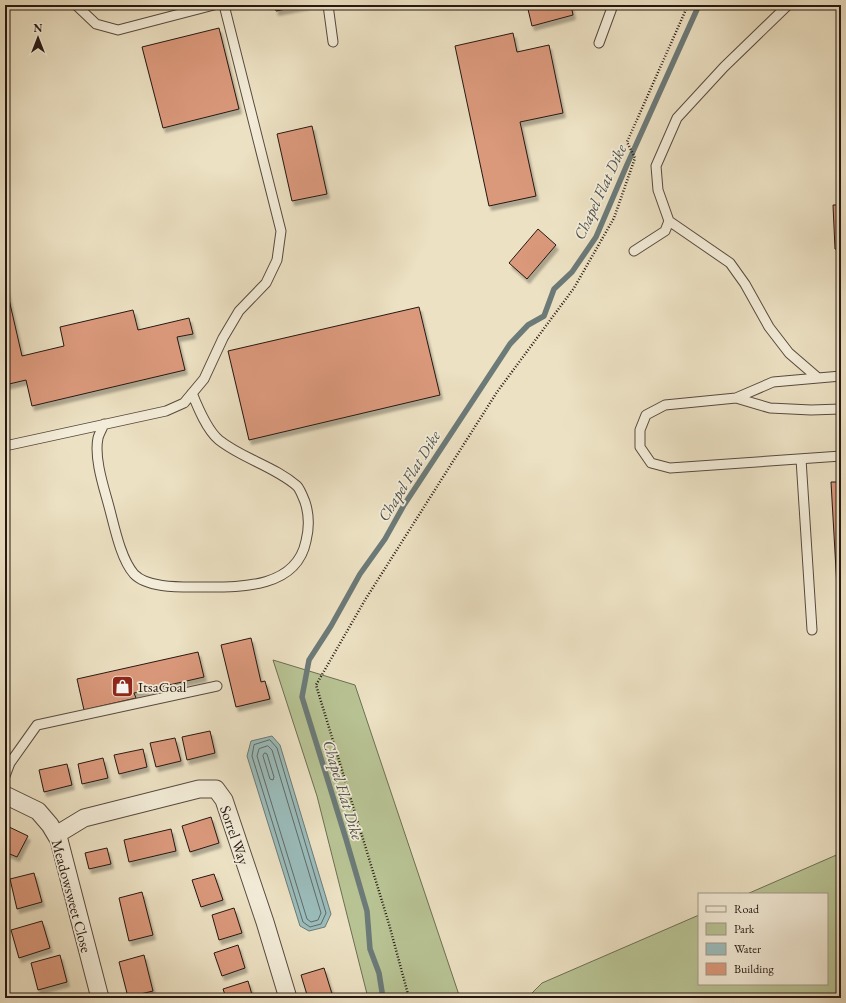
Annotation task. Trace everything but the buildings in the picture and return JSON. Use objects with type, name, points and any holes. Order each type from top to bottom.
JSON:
[{"type":"street","name":"Sorrel Way","points":[[56,835],[84,818],[199,789],[216,789],[224,800],[288,998]]},
{"type":"street","name":"Meadowsweet Close","points":[[5,796],[38,811],[50,825],[59,840],[100,998]]},
{"type":"lane","points":[[76,5],[96,24],[118,30],[214,5]]},
{"type":"lane","points":[[5,446],[166,411],[184,403],[204,379],[222,338],[239,311],[266,283],[277,260],[281,231],[224,5]]},
{"type":"lane","points":[[328,5],[333,42]]},
{"type":"lane","points":[[599,43],[613,5]]},
{"type":"lane","points":[[634,251],[665,231],[668,220],[658,190],[656,166],[677,118],[724,67],[788,5]]},
{"type":"lane","points":[[668,220],[730,263],[745,284],[769,327],[777,338],[789,353],[818,378]]},
{"type":"lane","points":[[841,376],[772,382],[736,398],[691,401],[665,405],[646,415],[640,430],[640,447],[651,463],[670,468],[841,456]]},
{"type":"lane","points":[[104,424],[98,438],[97,455],[123,554],[135,574],[150,584],[188,587],[236,587],[266,582],[292,569],[304,550],[308,529],[305,503],[298,487],[266,466],[252,460],[218,439],[203,418],[192,393]]},
{"type":"lane","points":[[736,398],[770,408],[811,410],[841,409]]},
{"type":"lane","points":[[801,459],[812,630]]},
{"type":"lane","points":[[5,776],[10,763],[37,725],[217,686]]},
{"type":"path","points":[[409,998],[386,916],[316,685],[365,600],[497,392],[574,288],[614,218],[635,158],[627,142],[688,5]]},
{"type":"green space","points":[[273,660],[355,685],[460,998],[368,998],[317,796]]},
{"type":"green space","points":[[841,853],[841,998],[527,998],[542,983],[698,915],[698,985],[828,985],[828,893],[749,893]]},
{"type":"water","points":[[272,736],[280,745],[331,914],[325,927],[309,931],[300,926],[247,756],[251,741]]},
{"type":"waterway","name":"Chapel Flat Dike","points":[[383,998],[379,973],[370,949],[367,911],[302,697],[309,660],[331,626],[360,574],[385,539],[404,505],[510,344],[528,325],[544,316],[554,289],[572,272],[596,237],[699,5]]},
{"type":"place","name":"ItsaGoal","points":[[122,686]]}]
